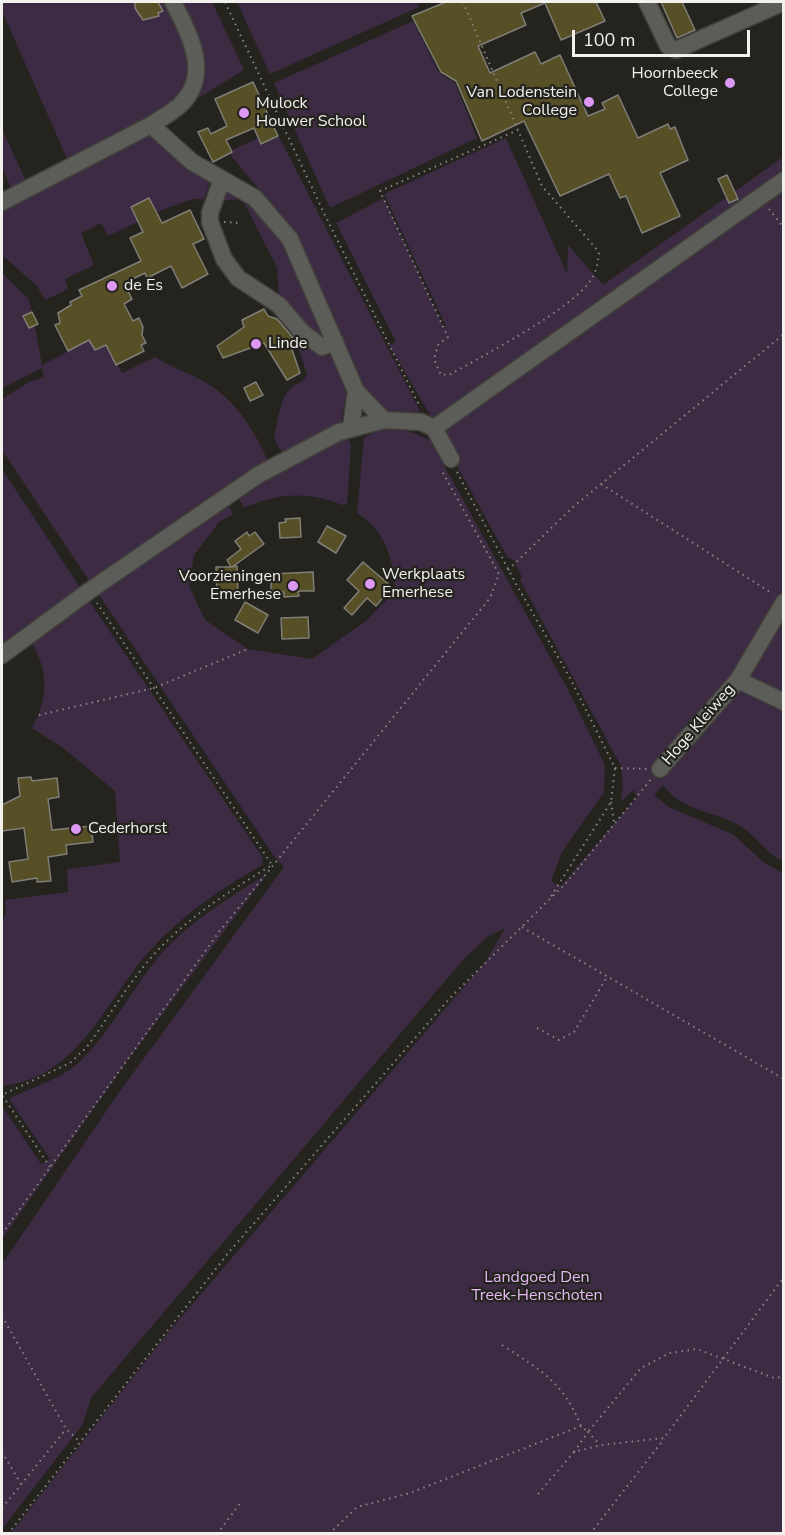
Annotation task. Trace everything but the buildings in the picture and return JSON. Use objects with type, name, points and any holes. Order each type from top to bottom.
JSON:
[{"type":"street","points":[[2,202],[152,125],[180,105],[196,77],[192,41],[173,2]]},
{"type":"street","points":[[647,2],[668,46],[676,50],[783,2]]},
{"type":"street","points":[[152,125],[192,162],[255,198],[290,239],[356,391],[384,420]]},
{"type":"street","points":[[222,179],[210,213],[210,222],[224,259],[238,278],[279,305],[310,339],[322,346],[335,341]]},
{"type":"street","points":[[2,655],[89,591],[258,475],[351,427],[384,420],[431,426],[783,180]]},
{"type":"street","points":[[351,427],[356,391]]},
{"type":"street","points":[[431,426],[444,461]]},
{"type":"street","name":"Hoge Kleiweg","points":[[660,769],[738,680],[779,598]]},
{"type":"street","name":"Hoge Kleiweg","points":[[738,680],[783,702]]},
{"type":"path","points":[[225,2],[322,209],[431,426]]},
{"type":"path","points":[[463,2],[518,130],[542,186],[599,252],[598,265],[591,280],[564,307],[451,374],[441,375],[434,359],[438,345],[448,337],[380,191],[518,130]]},
{"type":"path","points":[[760,196],[783,228]]},
{"type":"path","points":[[226,223],[242,223]]},
{"type":"path","points":[[508,570],[601,484],[783,333]]},
{"type":"path","points":[[444,461],[571,680],[615,768],[611,802],[614,823]]},
{"type":"path","points":[[2,1234],[213,942],[272,865],[490,598],[499,574],[444,461]]},
{"type":"path","points":[[601,484],[779,598]]},
{"type":"path","points":[[89,591],[272,865]]},
{"type":"path","points":[[39,715],[154,688],[248,649]]},
{"type":"path","points":[[615,768],[660,769]]},
{"type":"path","points":[[8,1533],[244,1234],[450,998],[567,882],[660,769]]},
{"type":"path","points":[[547,902],[611,802]]},
{"type":"path","points":[[50,1167],[2,1095],[70,1063],[86,1048],[165,942],[195,915],[226,892],[272,865]]},
{"type":"path","points":[[522,927],[783,1079]]},
{"type":"path","points":[[537,1028],[560,1040],[574,1032],[607,977]]},
{"type":"path","points":[[590,1533],[723,1360],[783,1277]]},
{"type":"path","points":[[2,1316],[66,1429],[79,1441]]},
{"type":"path","points":[[502,1345],[537,1367],[559,1386],[571,1401],[581,1426],[601,1445]]},
{"type":"path","points":[[538,1494],[641,1368],[670,1353],[697,1349],[774,1378],[783,1377]]},
{"type":"path","points":[[329,1533],[357,1507],[410,1492],[581,1426]]},
{"type":"path","points":[[2,1508],[66,1429]]},
{"type":"path","points":[[574,1452],[601,1445],[664,1438]]},
{"type":"path","points":[[2,1452],[21,1484]]},
{"type":"path","points":[[217,1533],[241,1502]]},
{"type":"green space","points":[[2,2],[212,2],[244,70],[190,103],[201,70],[171,15],[189,59],[190,71],[180,97],[111,141],[68,161],[2,11]]},
{"type":"green space","points":[[237,2],[416,2],[419,7],[270,74]]},
{"type":"green space","points":[[413,21],[439,73],[455,83],[477,138],[330,208],[274,83]]},
{"type":"green space","points":[[2,129],[26,181],[11,188],[2,167]]},
{"type":"green space","points":[[149,130],[212,183],[204,199],[192,199],[157,212],[149,198],[131,207],[138,222],[108,236],[101,223],[81,233],[94,265],[65,279],[68,289],[45,300],[37,286],[2,255],[2,205]]},
{"type":"green space","points":[[279,137],[420,411],[391,419],[363,387],[282,217],[228,152],[258,138],[262,145]]},
{"type":"green space","points":[[506,138],[567,274],[568,245],[603,285],[783,157],[783,170],[438,417],[432,418],[389,345],[396,342],[336,223],[384,198],[443,326],[446,326],[384,194]]},
{"type":"green space","points":[[232,178],[278,235],[292,258],[329,341],[312,333],[279,296],[277,267],[242,199],[219,201]]},
{"type":"green space","name":"Landgoed Den Treek-Henschoten","points":[[783,184],[783,861],[740,826],[679,800],[663,785],[654,795],[669,807],[734,835],[763,862],[783,873],[783,1533],[11,1533],[166,1335],[486,961],[505,928],[487,937],[462,961],[91,1398],[83,1424],[2,1529],[2,1264],[120,1091],[284,867],[274,856],[97,592],[227,503],[233,514],[219,522],[194,555],[189,586],[205,620],[248,649],[312,659],[367,620],[395,591],[393,568],[386,547],[375,528],[357,513],[364,438],[380,430],[396,429],[430,440],[566,686],[605,765],[604,792],[562,852],[551,881],[560,887],[637,797],[633,790],[621,802],[623,785],[621,766],[520,580],[522,577],[513,559],[508,558],[441,437],[442,430],[503,387],[505,389],[513,383],[511,381]]},
{"type":"green space","points":[[2,273],[28,298],[32,312],[24,316],[29,328],[35,326],[42,365],[86,342],[86,333],[95,350],[112,342],[108,348],[122,373],[155,357],[213,387],[233,404],[249,425],[268,461],[90,582],[2,450],[2,399],[29,382],[44,377],[42,368],[2,388]]},
{"type":"green space","points":[[297,344],[322,351],[336,361],[345,376],[346,395],[341,424],[282,453],[274,438],[281,404],[289,390],[303,381],[307,374]]},
{"type":"green space","points":[[346,435],[351,445],[347,504],[342,505],[317,497],[293,496],[268,499],[244,508],[238,497],[300,458]]},
{"type":"green space","points":[[2,469],[81,589],[2,645]]},
{"type":"green space","points":[[88,599],[263,858],[262,865],[200,905],[172,928],[146,955],[86,1037],[69,1054],[50,1069],[28,1080],[2,1086],[2,923],[6,913],[5,900],[68,892],[67,869],[120,862],[115,791],[63,748],[32,728],[42,705],[44,683],[40,661],[29,639]]},
{"type":"green space","points":[[267,874],[131,1056],[2,1239],[2,1106],[41,1164],[50,1159],[9,1099],[54,1079],[78,1063],[99,1041],[153,964],[178,937],[206,914]]},
{"type":"place","name":"Hoornbeeck College","points":[[730,83]]},
{"type":"place","name":"Van Lodenstein College","points":[[589,102]]},
{"type":"place","name":"Mulock Houwer School","points":[[244,113]]},
{"type":"place","name":"de Es","points":[[112,286]]},
{"type":"place","name":"Linde","points":[[256,344]]},
{"type":"place","name":"Werkplaats Emerhese","points":[[370,584]]},
{"type":"place","name":"Voorzieningen Emerhese","points":[[293,586]]},
{"type":"place","name":"Cederhorst","points":[[76,829]]}]
